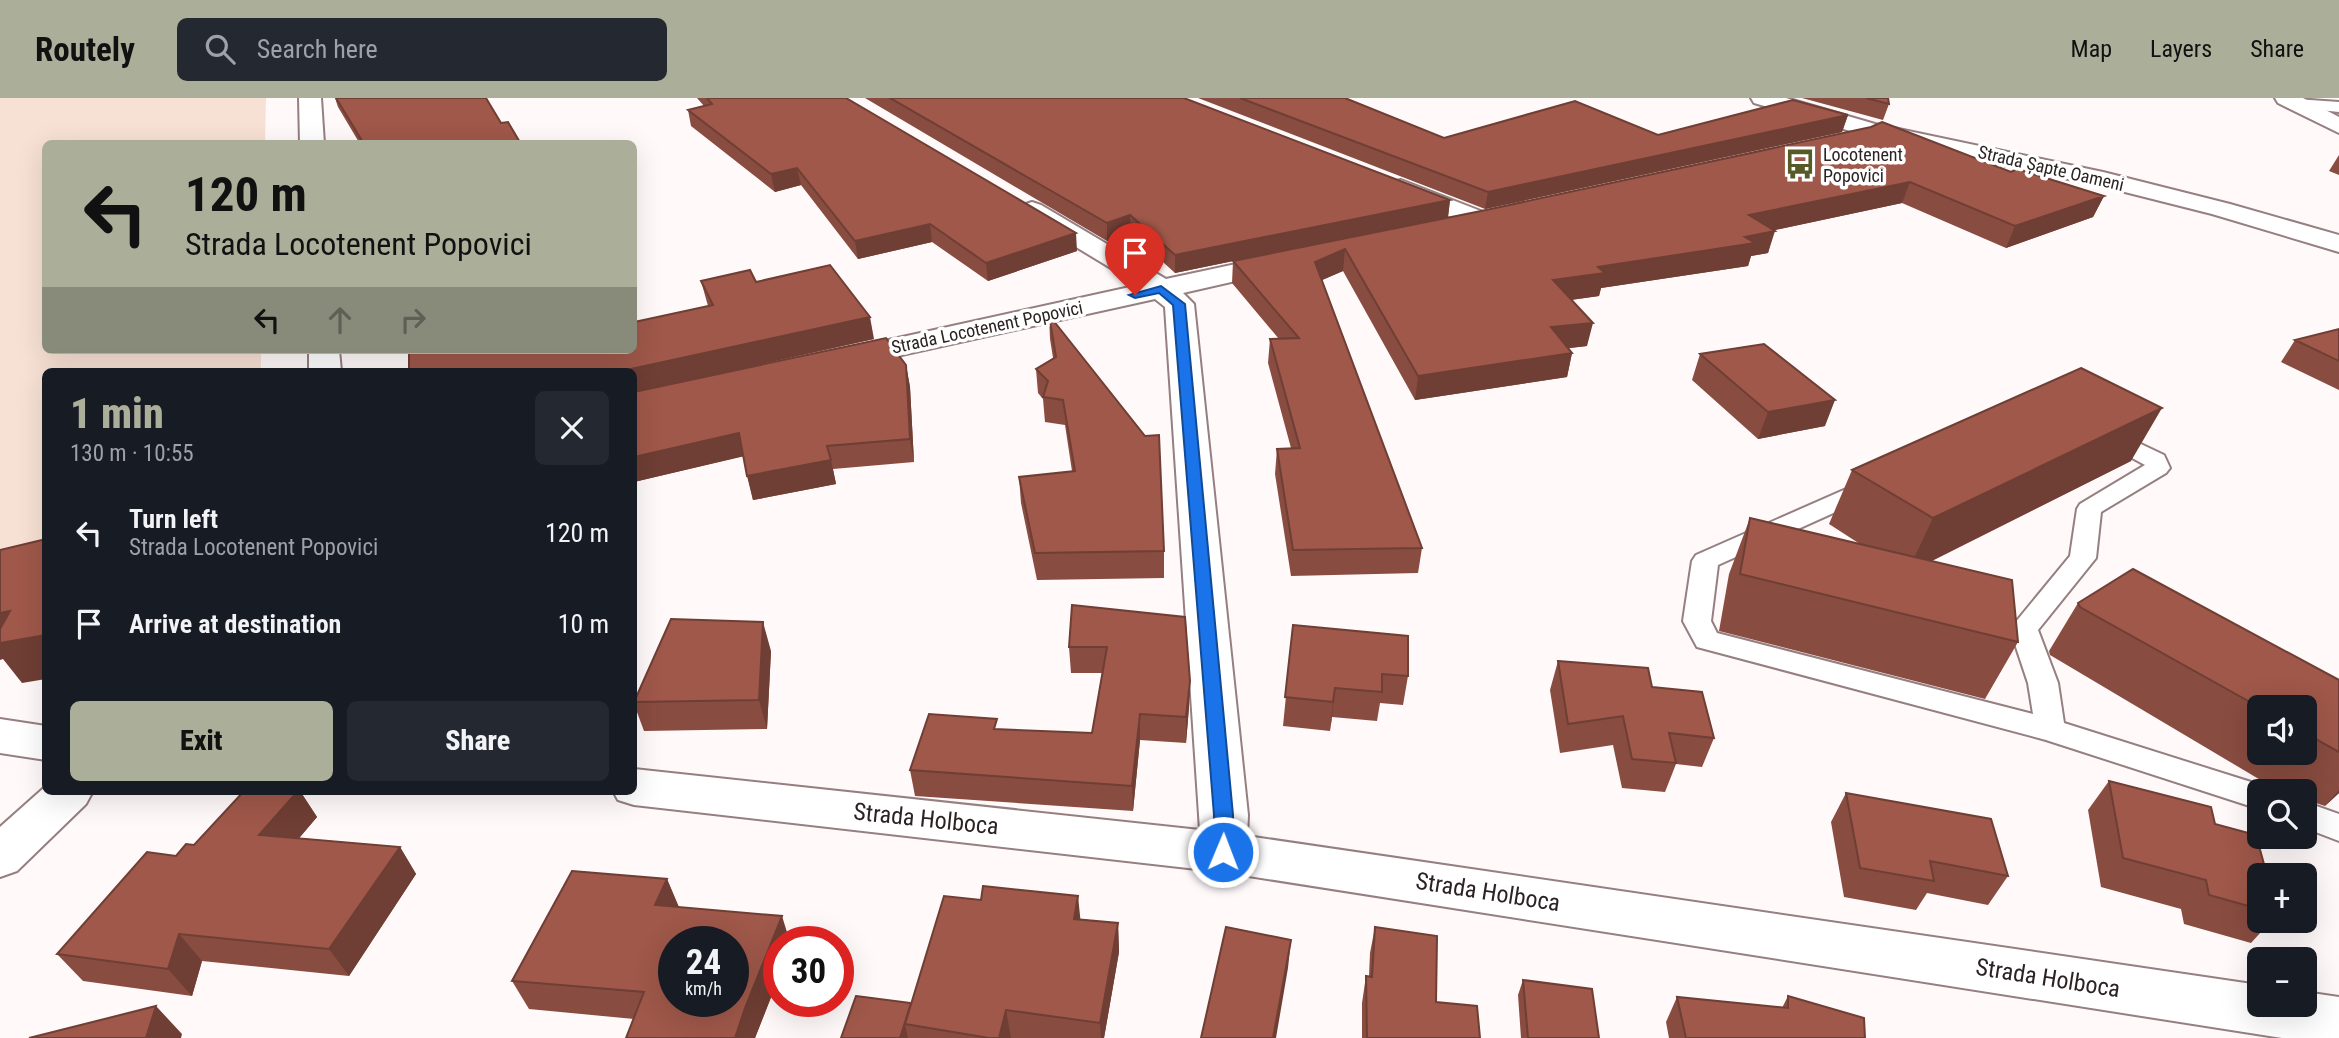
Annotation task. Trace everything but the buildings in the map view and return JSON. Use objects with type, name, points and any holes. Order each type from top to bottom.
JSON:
[{"type":"street","points":[[310,98],[312,140]]},
{"type":"street","name":"Strada Șapte Oameni","points":[[1762,98],[1871,130],[2103,179],[2221,209],[2339,244]]},
{"type":"street","points":[[2291,101],[2339,126]]},
{"type":"street","points":[[1830,144],[1863,137],[1871,130]]},
{"type":"street","points":[[1376,177],[1491,219],[1442,229]]},
{"type":"street","points":[[1007,195],[1147,278],[1179,304],[1224,815],[1223,852]]},
{"type":"street","name":"Strada Locotenent Popovici","points":[[823,363],[1309,256]]},
{"type":"street","points":[[0,736],[42,742]]},
{"type":"street","name":"Strada Holboca","points":[[637,787],[1223,852],[2339,1022]]},
{"type":"street","points":[[0,857],[66,795]]},
{"type":"lane","points":[[2291,101],[2339,107]]},
{"type":"lane","points":[[2050,730],[2042,684],[2024,629],[2083,558],[2089,509],[2158,468],[2156,460],[2086,425]]},
{"type":"lane","points":[[1890,479],[1705,561],[1697,621],[1707,640],[2050,730],[2247,793]]},
{"type":"lane","points":[[2317,820],[2339,828]]},
{"type":"shaded area","points":[[0,98],[266,98],[265,140],[42,140],[42,354],[261,354],[261,368],[42,368],[42,571],[0,581]]},
{"type":"place","name":"Locotenent Popovici","points":[[1800,164]]},
{"type":"route","points":[[1135,295],[1161,289],[1179,304],[1224,815],[1223,852]]}]
